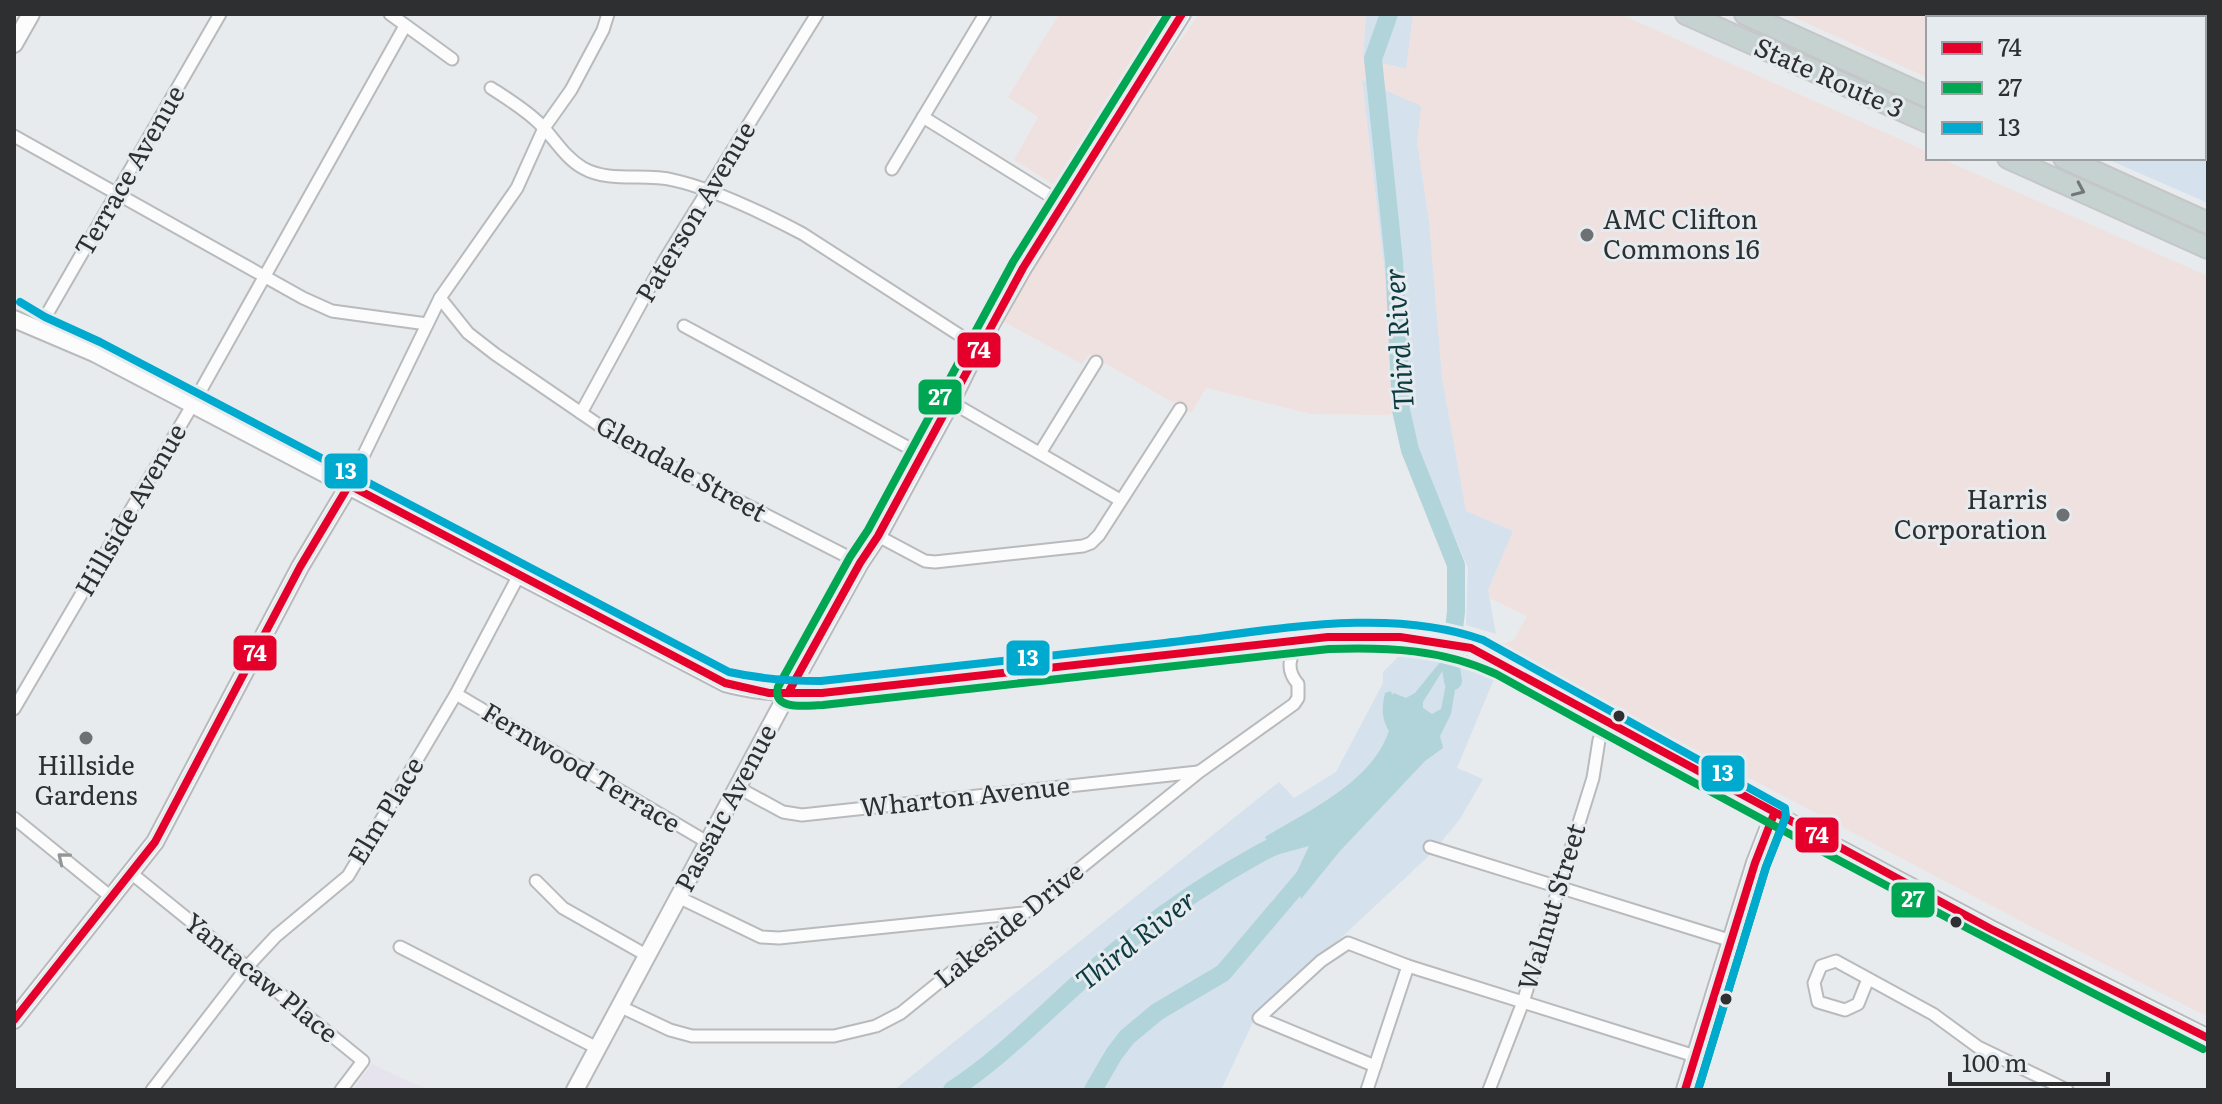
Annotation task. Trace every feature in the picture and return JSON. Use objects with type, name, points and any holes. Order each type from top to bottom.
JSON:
[{"type":"highway","points":[[1679,14],[1741,38]]},
{"type":"highway","name":"State Route 3","points":[[1686,14],[1926,121]]},
{"type":"highway","name":"State Route 3","points":[[1745,14],[1926,96]]},
{"type":"highway","points":[[2012,160],[2208,248]]},
{"type":"highway","points":[[2068,160],[2208,223]]},
{"type":"main road","points":[[14,44],[31,14]]},
{"type":"main road","name":"Passaic Avenue","points":[[575,1090],[788,693],[951,402],[978,347],[1182,14]]},
{"type":"main road","points":[[14,312],[39,328]]},
{"type":"main road","points":[[14,319],[94,353],[725,683],[769,693],[822,693],[1328,637],[1357,635],[1454,644],[1501,663],[1774,814],[1991,929],[2208,1038]]},
{"type":"main road","points":[[14,1020],[155,842],[300,567],[349,485]]},
{"type":"main road","points":[[1685,1090],[1755,863],[1774,814]]},
{"type":"street","name":"Terrace Avenue","points":[[39,328],[220,14]]},
{"type":"street","points":[[390,14],[452,59]]},
{"type":"street","points":[[349,485],[440,298],[517,188],[544,128],[571,90],[603,30],[608,14]]},
{"type":"street","name":"Paterson Avenue","points":[[581,413],[664,261],[817,14]]},
{"type":"street","points":[[892,169],[985,14]]},
{"type":"street","name":"Hillside Avenue","points":[[14,709],[193,404],[405,26]]},
{"type":"street","points":[[491,88],[544,128],[584,169],[617,176],[653,176],[706,191],[776,219],[978,347]]},
{"type":"street","points":[[923,117],[1063,204]]},
{"type":"street","points":[[14,136],[332,311],[427,324]]},
{"type":"street","name":"Glendale Street","points":[[440,298],[468,333],[625,443],[860,563]]},
{"type":"street","points":[[684,326],[922,455]]},
{"type":"street","points":[[1040,453],[1096,362]]},
{"type":"street","points":[[951,402],[1120,500]]},
{"type":"street","points":[[878,536],[925,561],[935,562],[1091,543],[1180,409]]},
{"type":"street","name":"Elm Place","points":[[152,1090],[247,967],[276,936],[348,876],[456,694],[519,575]]},
{"type":"street","name":"Lakeside Drive","points":[[619,1006],[670,1030],[692,1036],[834,1036],[876,1026],[901,1013],[1199,772],[1294,704],[1298,698],[1298,684],[1292,677],[1289,664],[1299,640]]},
{"type":"street","name":"Fernwood Terrace","points":[[456,694],[707,842]]},
{"type":"street","name":"Walnut Street","points":[[1489,1090],[1523,1002],[1593,778],[1597,745],[1607,722]]},
{"type":"street","name":"Wharton Avenue","points":[[737,787],[783,812],[802,815],[1199,772]]},
{"type":"street","points":[[14,818],[111,897]]},
{"type":"street","points":[[1430,847],[1732,941]]},
{"type":"street","name":"Yantacaw Place","points":[[131,873],[363,1061],[341,1090]]},
{"type":"street","points":[[536,881],[563,908],[646,955]]},
{"type":"street","points":[[678,897],[761,937],[779,938],[1024,913]]},
{"type":"street","points":[[1375,1066],[1259,1018],[1321,961],[1348,943],[1408,966],[1695,1056]]},
{"type":"street","points":[[400,947],[597,1048]]},
{"type":"street","points":[[1868,979],[1858,1004],[1845,1010],[1818,1002],[1814,983],[1821,966],[1836,961],[1933,1014],[1978,1047],[2067,1090]]},
{"type":"street","points":[[1367,1090],[1408,966]]},
{"type":"shaded area","points":[[1059,14],[1160,14],[1056,186],[1014,160],[1038,117],[1008,97]]},
{"type":"shaded area","points":[[1199,14],[1366,14],[1363,58],[1405,69],[1413,14],[1620,14],[1926,151],[1926,160],[1945,160],[2208,276],[2208,1017],[1498,646],[1514,640],[1527,616],[1489,598],[1488,590],[1513,531],[1466,511],[1442,378],[1429,221],[1417,142],[1362,81],[1401,410],[1387,415],[1311,414],[1206,388],[1191,413],[1089,354],[1082,364],[1004,322],[1029,276],[1145,90]]},
{"type":"shaded area","points":[[1366,14],[1413,14],[1406,69],[1363,58]]},
{"type":"shaded area","points":[[1787,14],[2172,16],[1926,16],[1926,77]]},
{"type":"shaded area","points":[[2167,14],[2208,14],[2208,203],[2109,160],[2206,160],[2206,16]]},
{"type":"shaded area","points":[[1362,80],[1421,106],[1417,142],[1429,221],[1442,378],[1466,511],[1513,531],[1488,590],[1496,634],[1466,625],[1468,568],[1401,410]]},
{"type":"shaded area","points":[[1407,638],[1445,642],[1444,653],[1458,656],[1462,645],[1501,662],[1457,768],[1483,779],[1460,819],[1433,852],[1255,1018],[1221,1090],[894,1090],[1279,782],[1294,798],[1336,772],[1383,683],[1383,672],[1396,659]]},
{"type":"shaded area","points":[[372,1064],[410,1082],[431,1090],[353,1090]]},
{"type":"water","points":[[1445,656],[1456,658],[1458,672],[1451,714],[1440,736],[1443,748],[1425,761],[1340,851],[1301,899],[1295,876],[1309,846],[1276,855],[1265,837],[1337,793],[1368,766],[1389,731],[1383,712],[1385,693],[1391,691],[1392,695],[1406,698],[1415,693]],"holes":[[[1443,670],[1448,674],[1441,709],[1432,714],[1423,708],[1423,702]]]},
{"type":"waterway","name":"Third River","points":[[1389,14],[1373,59],[1394,261],[1401,410],[1410,450],[1456,565],[1456,612],[1450,662],[1453,681]]},
{"type":"waterway","name":"Third River","points":[[952,1090],[993,1060],[1087,975],[1148,926],[1221,876],[1292,839]]},
{"type":"waterway","name":"Third River","points":[[1093,1090],[1127,1037],[1157,1012],[1223,973],[1312,868]]},
{"type":"transit line","name":"27","points":[[1168,14],[1013,262],[868,530],[778,687],[780,700],[801,706],[823,705],[1329,649],[1393,649],[1455,659],[1496,674],[1847,865],[2203,1049]]},
{"type":"transit line","name":"74","points":[[788,693],[878,536],[1023,268],[1182,14]]},
{"type":"transit line","name":"13","points":[[20,302],[729,672],[775,679],[821,681],[1325,624],[1406,624],[1483,640],[1785,808],[1786,817],[1766,867],[1698,1090]]},
{"type":"transit line","name":"74","points":[[14,1020],[155,842],[300,567],[349,485],[725,683],[769,693],[822,693],[1328,637],[1400,637],[1471,648],[1991,929],[2208,1038]]},
{"type":"transit line","name":"74","points":[[1685,1090],[1755,863],[1774,814]]},
{"type":"transit line","name":"27","points":[[1698,1090],[1766,867],[1785,818]]},
{"type":"place","name":"AMC Clifton Commons 16","points":[[1587,235]]},
{"type":"place","name":"Harris Corporation","points":[[2063,515]]},
{"type":"place","name":"Hillside Gardens","points":[[86,738]]}]
